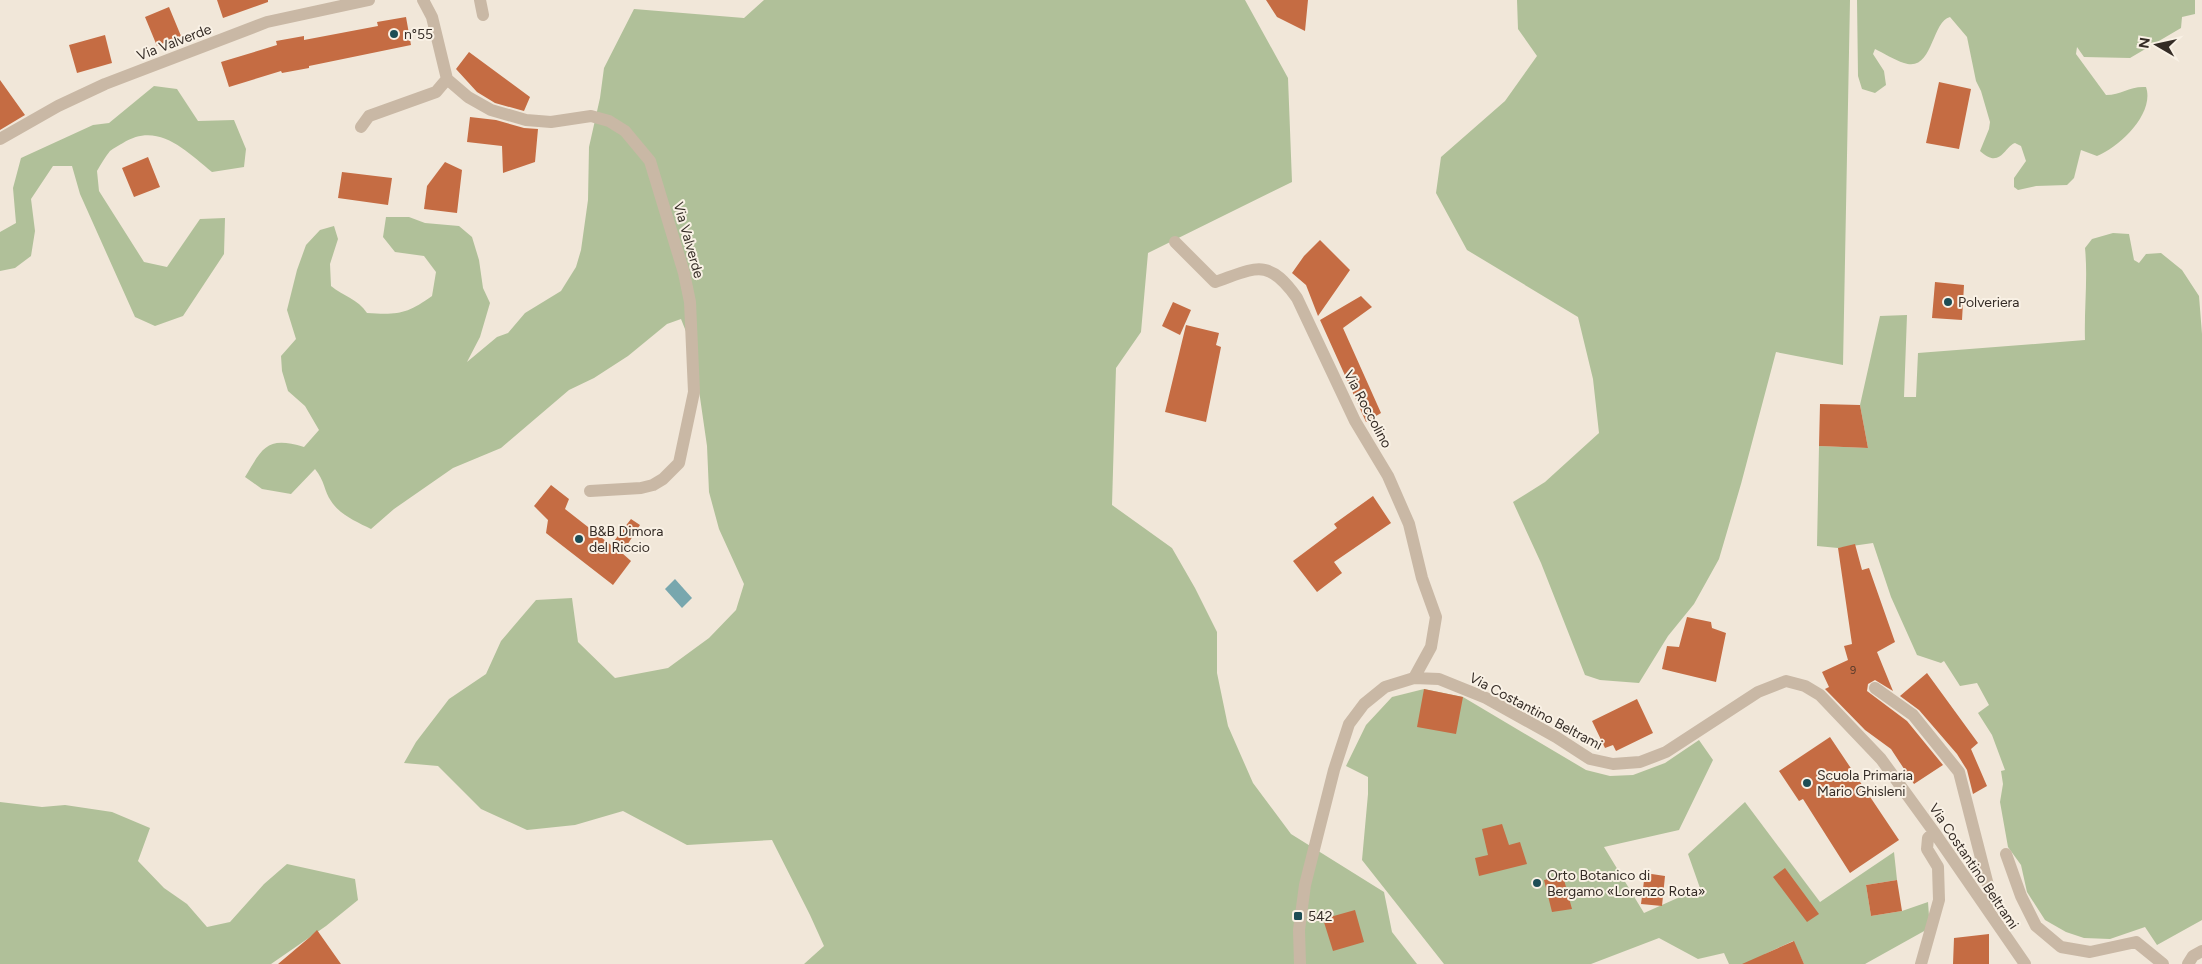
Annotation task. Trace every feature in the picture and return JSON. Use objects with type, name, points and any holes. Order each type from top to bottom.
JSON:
[{"type":"street","name":"Via Valverde","points":[[0,139],[58,106],[106,84],[267,22],[369,0]]},
{"type":"street","points":[[361,127],[369,116],[436,92],[447,79],[432,17],[423,0]]},
{"type":"street","points":[[480,0],[483,15]]},
{"type":"street","name":"Via Valverde","points":[[447,79],[468,97],[491,110],[526,120],[551,122],[591,116],[609,121],[625,131],[650,161],[684,273],[690,302],[694,392],[679,463],[663,479],[653,485],[642,488],[590,491]]},
{"type":"street","name":"Via Roccolino","points":[[1176,242],[1215,282],[1252,269],[1267,269],[1284,280],[1297,298],[1355,421],[1388,476],[1409,524],[1422,578],[1436,617],[1432,648],[1414,678]]},
{"type":"street","name":"Via Costantino Beltrami","points":[[1300,964],[1299,930],[1305,886],[1334,770],[1349,724],[1364,704],[1385,687],[1414,678],[1439,679],[1486,698],[1556,737],[1590,759],[1613,764],[1640,762],[1666,752],[1758,692],[1786,680],[1799,684],[1820,695],[1881,759],[2025,964]]},
{"type":"street","points":[[1875,688],[1912,715],[1959,772],[1991,897],[1988,910]]},
{"type":"street","points":[[1921,964],[1940,900],[1938,867],[1927,849],[1928,838],[1934,832]]},
{"type":"street","points":[[2006,854],[2036,926],[2061,947],[2090,952],[2136,942],[2163,964]]},
{"type":"street","points":[[2188,964],[2193,956],[2202,951]]},
{"type":"green space","points":[[764,0],[1245,0],[1288,78],[1292,182],[1148,253],[1141,332],[1116,368],[1112,505],[1172,548],[1195,588],[1217,632],[1217,673],[1228,726],[1253,783],[1291,834],[1384,892],[1392,932],[1417,964],[804,964],[824,946],[772,840],[687,845],[623,811],[575,825],[527,830],[481,809],[438,766],[404,763],[416,742],[449,699],[486,674],[501,641],[536,600],[572,598],[578,642],[615,678],[668,668],[709,638],[736,610],[744,584],[719,529],[709,492],[707,446],[693,349],[681,319],[667,324],[628,356],[594,378],[569,390],[501,448],[453,468],[394,509],[371,529],[349,518],[335,506],[315,469],[291,494],[262,489],[245,477],[262,451],[267,447],[282,443],[304,447],[319,430],[305,406],[288,391],[282,371],[281,356],[296,339],[287,310],[297,270],[306,245],[320,230],[334,226],[338,239],[330,264],[331,286],[355,301],[367,313],[387,314],[409,310],[432,296],[436,272],[424,256],[395,252],[383,237],[386,217],[409,217],[425,223],[459,226],[472,237],[479,260],[483,288],[490,303],[480,337],[467,362],[497,337],[508,333],[525,313],[561,291],[576,267],[581,250],[588,200],[589,147],[600,98],[604,68],[634,9],[744,18]]},
{"type":"green space","points":[[1517,0],[1850,0],[1843,365],[1776,352],[1719,559],[1694,604],[1668,636],[1639,683],[1600,680],[1585,675],[1541,563],[1513,502],[1545,482],[1599,433],[1593,379],[1578,317],[1467,250],[1436,193],[1441,157],[1505,101],[1537,56],[1518,29]]},
{"type":"green space","points":[[1857,0],[2195,0],[2195,14],[2182,17],[2181,28],[2130,58],[2084,57],[2077,47],[2076,54],[2106,95],[2146,87],[2147,97],[2141,118],[2125,137],[2106,152],[2097,156],[2081,150],[2074,178],[2067,185],[2036,186],[2018,190],[2014,187],[2014,178],[2026,161],[2021,146],[2015,143],[2011,145],[1997,158],[1987,156],[1980,151],[1990,122],[1981,91],[1976,81],[1967,37],[1950,17],[1939,28],[1921,61],[1914,64],[1900,62],[1875,49],[1873,54],[1884,71],[1886,85],[1875,93],[1862,89],[1858,76]]},
{"type":"green space","points":[[154,86],[177,89],[198,121],[234,120],[246,149],[244,167],[212,172],[171,141],[148,135],[136,137],[110,151],[97,171],[99,191],[144,262],[167,267],[200,219],[225,218],[224,254],[183,316],[155,326],[135,317],[80,194],[72,166],[53,166],[31,199],[35,231],[31,256],[15,268],[0,271],[0,232],[16,223],[13,188],[21,158],[93,125],[109,123]]},
{"type":"green space","points":[[2113,233],[2129,234],[2134,260],[2139,263],[2146,254],[2161,253],[2182,270],[2199,296],[2202,334],[2202,920],[2157,945],[2145,927],[2110,939],[2084,938],[2066,932],[2045,920],[2027,892],[2021,865],[2008,847],[2000,802],[2003,784],[2001,771],[2005,770],[1992,735],[1978,713],[1989,705],[1977,683],[1960,686],[1944,661],[1941,663],[1917,655],[1891,597],[1873,543],[1838,548],[1817,546],[1819,446],[1868,448],[1860,405],[1880,316],[1907,315],[1904,397],[1916,397],[1918,353],[2085,340],[2085,248],[2092,239]]},
{"type":"green space","points":[[1424,689],[1463,697],[1586,770],[1610,776],[1633,775],[1665,763],[1699,740],[1713,760],[1679,830],[1604,847],[1644,913],[1700,888],[1688,854],[1745,802],[1820,902],[1894,852],[1897,880],[1866,885],[1871,916],[1902,911],[1928,902],[1929,916],[1926,930],[1865,964],[1804,964],[1793,941],[1765,954],[1769,964],[1729,964],[1724,953],[1698,959],[1659,938],[1591,964],[1444,964],[1362,860],[1368,777],[1346,766],[1366,725],[1392,697]]},
{"type":"green space","points":[[0,802],[42,807],[65,805],[112,812],[150,828],[138,861],[164,888],[187,904],[207,927],[230,922],[264,884],[287,864],[355,879],[358,900],[326,926],[271,964],[0,964]]},
{"type":"water","points":[[675,579],[692,598],[682,608],[665,589]]},
{"type":"building","points":[[217,0],[268,0],[268,2],[223,18]]},
{"type":"building","points":[[1266,0],[1308,0],[1305,31],[1277,17]]},
{"type":"building","points":[[169,7],[181,36],[157,46],[145,17]]},
{"type":"building","points":[[406,17],[411,45],[309,66],[309,68],[282,73],[281,71],[229,87],[221,62],[277,45],[276,41],[304,36],[304,40],[378,26],[377,22]]},
{"type":"building","points":[[105,35],[112,63],[77,73],[69,45]]},
{"type":"building","points":[[469,52],[530,97],[524,111],[495,103],[477,92],[456,69]]},
{"type":"building","points":[[0,80],[25,115],[0,130]]},
{"type":"building","points":[[1939,82],[1971,89],[1959,149],[1926,143]]},
{"type":"building","points":[[470,117],[496,120],[524,128],[538,129],[535,162],[503,173],[502,146],[467,142]]},
{"type":"building","points":[[148,157],[160,187],[134,197],[122,168]]},
{"type":"building","points":[[445,162],[462,170],[457,213],[424,209],[427,186]]},
{"type":"building","points":[[342,172],[392,178],[388,205],[338,198]]},
{"type":"building","points":[[1320,240],[1350,270],[1318,316],[1306,285],[1292,273],[1304,256]]},
{"type":"building","name":"Polveriera","points":[[1935,282],[1964,285],[1962,320],[1932,318]]},
{"type":"building","points":[[1361,296],[1372,307],[1343,328],[1381,413],[1366,422],[1320,320]]},
{"type":"building","points":[[1173,302],[1191,310],[1180,335],[1162,326]]},
{"type":"building","points":[[1186,325],[1219,333],[1216,345],[1221,347],[1206,422],[1165,412]]},
{"type":"building","points":[[1820,404],[1860,405],[1868,448],[1819,446]]},
{"type":"building","name":"B&B Dimora del Riccio","points":[[551,485],[569,499],[565,509],[611,545],[631,519],[640,525],[622,553],[631,561],[613,585],[546,533],[548,520],[534,506]]},
{"type":"building","points":[[1373,496],[1391,523],[1334,562],[1342,573],[1317,592],[1293,561],[1337,528],[1334,524]]},
{"type":"building","points":[[1855,544],[1862,570],[1869,568],[1895,642],[1877,652],[1893,691],[1875,680],[1868,684],[1867,691],[1907,721],[1943,765],[1914,784],[1891,749],[1865,730],[1825,689],[1829,687],[1822,672],[1848,660],[1844,646],[1852,644],[1838,548]]},
{"type":"building","points":[[1687,617],[1711,622],[1712,628],[1726,633],[1716,682],[1662,669],[1667,646],[1679,647]]},
{"type":"building","points":[[1927,673],[1978,743],[1971,749],[1987,786],[1973,794],[1967,770],[1957,754],[1919,710],[1900,696]]},
{"type":"building","points":[[1424,689],[1463,697],[1456,734],[1417,727]]},
{"type":"building","points":[[1637,699],[1653,733],[1616,751],[1613,745],[1605,748],[1592,721]]},
{"type":"building","points":[[1830,737],[1899,840],[1850,873],[1803,799],[1799,801],[1779,771]]},
{"type":"building","points":[[1502,824],[1509,845],[1520,842],[1527,864],[1479,876],[1475,858],[1488,855],[1482,829]]},
{"type":"building","points":[[1785,868],[1819,914],[1807,922],[1773,877]]},
{"type":"building","points":[[1645,873],[1665,876],[1662,906],[1641,904]]},
{"type":"building","points":[[1563,876],[1572,909],[1552,912],[1544,880]]},
{"type":"building","points":[[1897,880],[1902,911],[1871,916],[1866,885]]},
{"type":"building","points":[[1355,910],[1364,942],[1333,951],[1323,919]]},
{"type":"building","points":[[317,930],[341,964],[278,964],[310,937]]},
{"type":"building","points":[[1989,934],[1989,964],[1953,964],[1954,938]]},
{"type":"building","points":[[1794,941],[1804,964],[1742,964]]},
{"type":"place","name":"n°55","points":[[394,34]]},
{"type":"place","name":"Polveriera","points":[[1948,302]]},
{"type":"place","name":"B&B Dimora del Riccio","points":[[579,539]]},
{"type":"place","name":"Scuola Primaria Mario Ghisleni","points":[[1807,783]]},
{"type":"place","name":"Orto Botanico di Bergamo «Lorenzo Rota»","points":[[1537,883]]},
{"type":"place","name":"542","points":[[1298,916]]}]
